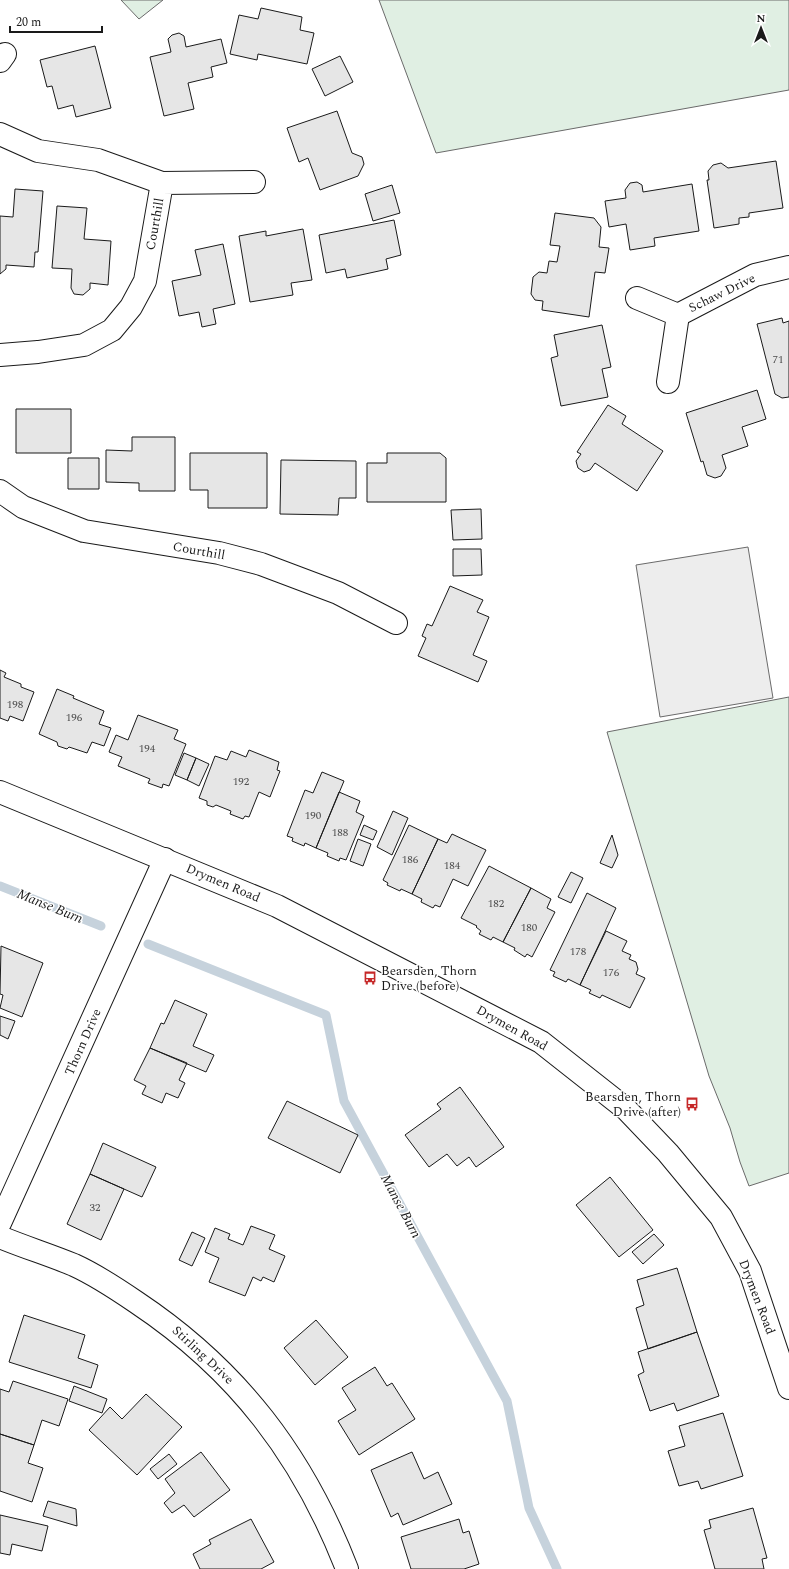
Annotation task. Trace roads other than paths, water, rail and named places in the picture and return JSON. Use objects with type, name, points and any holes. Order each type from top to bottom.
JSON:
[{"type":"street","name":"Courthill","points":[[0,134],[38,151],[98,160],[162,183],[254,182]]},
{"type":"street","name":"Courthill","points":[[0,355],[38,352],[84,345],[112,330],[131,307],[145,281],[162,183]]},
{"type":"street","name":"Schaw Drive","points":[[637,298],[678,315],[755,275],[789,267]]},
{"type":"street","name":"Schaw Drive","points":[[668,382],[678,315]]},
{"type":"street","name":"Courthill","points":[[0,491],[23,507],[84,531],[218,553],[261,564],[338,593],[396,623]]},
{"type":"street","name":"Drymen Road","points":[[0,792],[277,906],[541,1042],[626,1109],[668,1153],[721,1217],[750,1271],[789,1388]]},
{"type":"street","name":"Thorn Drive","points":[[0,1223],[165,859]]},
{"type":"street","name":"Stirling Drive","points":[[0,1237],[75,1266],[114,1288],[169,1324],[216,1364],[264,1418],[298,1466],[333,1534],[347,1569]]},
{"type":"waterway","name":"Manse Burn","points":[[0,886],[101,926]]},
{"type":"waterway","name":"Manse Burn","points":[[148,944],[326,1015],[344,1101],[507,1401],[529,1508],[557,1569]]},
{"type":"place","name":"Bearsden, Thorn Drive (before)","points":[[370,978]]},
{"type":"place","name":"Bearsden, Thorn Drive (after)","points":[[692,1104]]}]
